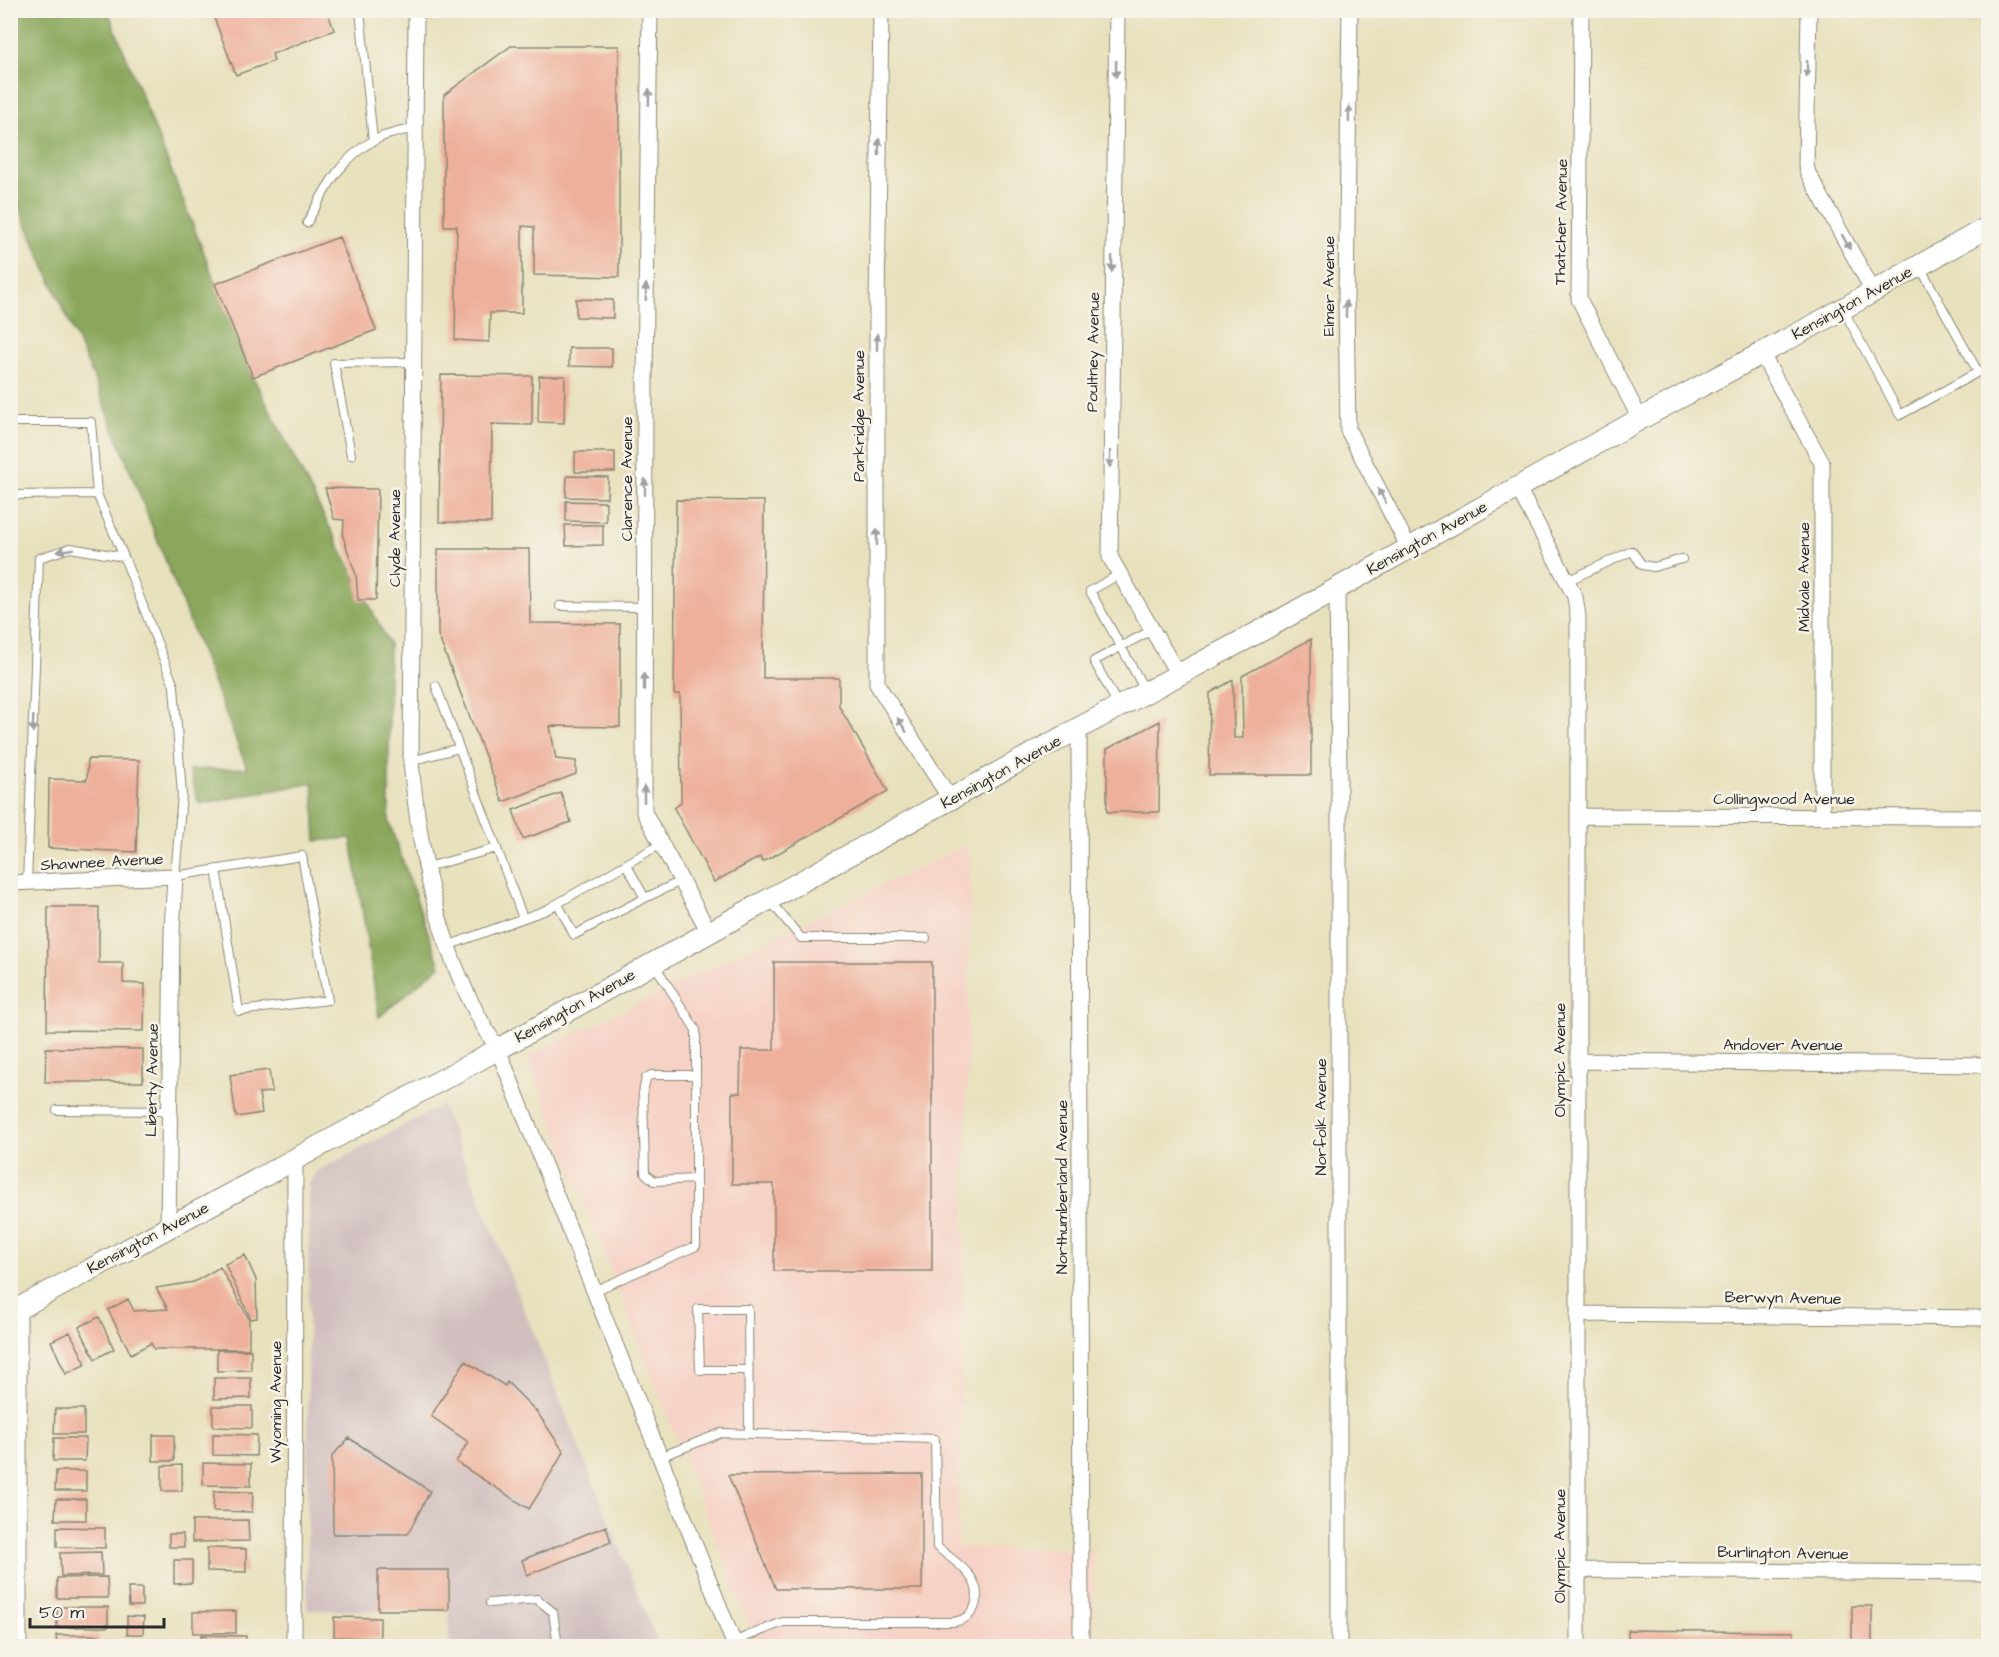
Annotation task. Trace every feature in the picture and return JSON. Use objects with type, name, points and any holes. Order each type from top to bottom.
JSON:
[{"type":"street","name":"Clyde Avenue","points":[[416,10],[411,761],[416,818],[447,946],[480,1022],[498,1049],[734,1644]]},
{"type":"street","name":"Clarence Avenue","points":[[650,10],[644,812],[709,932]]},
{"type":"street","name":"Parkridge Avenue","points":[[881,10],[877,307],[877,684],[951,800]]},
{"type":"street","name":"Poultney Avenue","points":[[1117,10],[1110,557],[1179,676]]},
{"type":"street","name":"Elmer Avenue","points":[[1350,10],[1346,311],[1348,430],[1409,548]]},
{"type":"street","name":"Thatcher Avenue","points":[[1581,10],[1579,299],[1640,419]]},
{"type":"street","points":[[1809,10],[1806,165],[1808,173],[1873,291]]},
{"type":"street","name":"Kensington Avenue","points":[[14,1310],[498,1049],[1079,728],[1179,676],[1989,227]]},
{"type":"street","name":"Midvale Avenue","points":[[1761,353],[1822,463],[1822,817]]},
{"type":"street","name":"Olympic Avenue","points":[[1518,488],[1575,597],[1578,616],[1578,1647]]},
{"type":"street","name":"Norfolk Avenue","points":[[1337,588],[1339,1647]]},
{"type":"street","name":"Northumberland Avenue","points":[[1079,728],[1081,1647]]},
{"type":"street","name":"Collingwood Avenue","points":[[1579,816],[1989,817]]},
{"type":"street","name":"Shawnee Avenue","points":[[10,883],[175,876],[172,932]]},
{"type":"street","name":"Liberty Avenue","points":[[168,1228],[172,932]]},
{"type":"street","name":"Andover Avenue","points":[[1578,1061],[1989,1065]]},
{"type":"street","name":"Wyoming Avenue","points":[[294,1647],[295,1158]]},
{"type":"street","points":[[14,1310],[19,1647]]},
{"type":"street","name":"Berwyn Avenue","points":[[1578,1314],[1989,1318]]},
{"type":"street","name":"Burlington Avenue","points":[[1578,1570],[1989,1573]]},
{"type":"lane","points":[[360,10],[373,141]]},
{"type":"lane","points":[[308,223],[331,178],[358,150],[379,138],[416,128]]},
{"type":"lane","points":[[1843,308],[1900,415],[1978,372],[1920,265]]},
{"type":"lane","points":[[351,454],[334,363],[414,362]]},
{"type":"lane","points":[[10,422],[91,422],[97,494],[174,686],[182,795],[175,876],[216,869],[302,856],[328,999],[239,1011],[216,869]]},
{"type":"lane","points":[[12,495],[97,494]]},
{"type":"lane","points":[[27,884],[39,558],[70,548],[124,557]]},
{"type":"lane","points":[[1567,581],[1632,550],[1642,565],[1654,567],[1682,560]]},
{"type":"lane","points":[[1120,574],[1090,591],[1146,693]]},
{"type":"lane","points":[[561,606],[645,607]]},
{"type":"lane","points":[[1120,707],[1094,661],[1152,630]]},
{"type":"lane","points":[[436,686],[523,918]]},
{"type":"lane","points":[[411,761],[459,748]]},
{"type":"lane","points":[[447,946],[558,904],[661,844]]},
{"type":"lane","points":[[427,867],[496,848]]},
{"type":"lane","points":[[626,864],[645,898]]},
{"type":"lane","points":[[558,904],[574,935],[681,881]]},
{"type":"lane","points":[[769,900],[801,938],[926,938]]},
{"type":"lane","points":[[594,1291],[696,1246],[696,1030],[653,963]]},
{"type":"lane","points":[[696,1075],[651,1075],[646,1078],[643,1093],[645,1173],[654,1181],[696,1179]]},
{"type":"lane","points":[[57,1110],[169,1111]]},
{"type":"lane","points":[[749,1370],[700,1370],[699,1309],[748,1309],[749,1370],[749,1433]]},
{"type":"lane","points":[[660,1457],[721,1433],[935,1439],[937,1547],[969,1573],[976,1586],[977,1599],[973,1611],[965,1619],[954,1622],[783,1622],[734,1644]]},
{"type":"lane","points":[[490,1603],[537,1599],[553,1612],[558,1647]]},
{"type":"shaded area","points":[[967,844],[971,863],[958,1547],[1093,1550],[1095,1646],[757,1646],[527,1057]]},
{"type":"shaded area","points":[[442,1105],[659,1646],[449,1646],[449,1611],[307,1610],[309,1183],[316,1172]]},
{"type":"green space","points":[[11,11],[108,11],[253,377],[389,644],[389,822],[440,966],[379,1017],[351,838],[316,841],[313,783],[199,804],[189,770],[247,768],[93,376],[11,190]]},
{"type":"building","points":[[211,10],[327,10],[334,30],[272,54],[274,61],[236,75]]},
{"type":"building","points":[[511,46],[619,46],[619,277],[534,275],[534,227],[522,226],[522,313],[490,313],[489,342],[455,340],[457,226],[444,226],[444,95]]},
{"type":"building","points":[[339,237],[376,330],[253,377],[215,284]]},
{"type":"building","points":[[576,299],[613,300],[613,318],[576,317]]},
{"type":"building","points":[[569,348],[612,348],[612,367],[569,366]]},
{"type":"building","points":[[441,375],[532,376],[532,425],[492,424],[491,523],[439,522]]},
{"type":"building","points":[[539,376],[565,376],[564,423],[538,422]]},
{"type":"building","points":[[575,452],[615,452],[615,472],[575,472]]},
{"type":"building","points":[[567,476],[608,477],[607,498],[566,497]]},
{"type":"building","points":[[325,488],[378,489],[376,600],[358,600],[356,575],[343,537],[344,520],[334,519]]},
{"type":"building","points":[[676,500],[764,501],[763,678],[839,678],[839,706],[888,791],[763,862],[760,857],[714,882],[674,808],[681,803],[680,694],[674,694]]},
{"type":"building","points":[[566,501],[606,502],[606,522],[566,521]]},
{"type":"building","points":[[565,525],[603,525],[603,545],[566,546]]},
{"type":"building","points":[[438,549],[529,549],[530,623],[620,624],[620,727],[550,726],[556,759],[576,761],[576,774],[503,802],[438,635]]},
{"type":"building","points":[[1311,639],[1311,775],[1209,775],[1210,693],[1233,680],[1234,738],[1243,738],[1242,676]]},
{"type":"building","points":[[1160,721],[1159,812],[1107,812],[1107,749]]},
{"type":"building","points":[[88,759],[139,760],[136,852],[48,848],[49,779],[87,780]]},
{"type":"building","points":[[561,793],[571,822],[523,839],[513,810]]},
{"type":"building","points":[[48,907],[99,907],[99,963],[123,963],[123,983],[145,984],[144,1031],[47,1030]]},
{"type":"building","points":[[774,962],[932,962],[932,1271],[774,1271],[774,1184],[732,1184],[732,1093],[740,1093],[741,1050],[774,1050]]},
{"type":"building","points":[[46,1048],[143,1049],[143,1082],[45,1082]]},
{"type":"building","points":[[269,1070],[272,1092],[259,1093],[262,1113],[236,1117],[230,1075]]},
{"type":"building","points":[[245,1255],[256,1280],[257,1318],[251,1319],[225,1264]]},
{"type":"building","points":[[220,1267],[249,1319],[249,1349],[154,1349],[151,1343],[131,1354],[108,1310],[128,1299],[134,1311],[168,1309],[156,1288],[194,1282]]},
{"type":"building","points":[[99,1317],[114,1349],[95,1359],[79,1327]]},
{"type":"building","points":[[70,1332],[86,1364],[66,1374],[51,1341]]},
{"type":"building","points":[[217,1350],[251,1350],[251,1370],[217,1371]]},
{"type":"building","points":[[465,1361],[505,1386],[507,1382],[537,1412],[564,1452],[529,1509],[456,1462],[468,1442],[431,1416]]},
{"type":"building","points":[[214,1378],[251,1378],[251,1398],[214,1399]]},
{"type":"building","points":[[213,1406],[252,1406],[252,1428],[213,1427]]},
{"type":"building","points":[[55,1409],[84,1409],[84,1434],[54,1434]]},
{"type":"building","points":[[213,1434],[257,1435],[256,1456],[213,1455]]},
{"type":"building","points":[[153,1435],[174,1435],[174,1461],[153,1461]]},
{"type":"building","points":[[54,1438],[86,1438],[85,1461],[53,1461]]},
{"type":"building","points":[[349,1438],[430,1491],[408,1534],[333,1534],[332,1456]]},
{"type":"building","points":[[203,1463],[251,1464],[251,1486],[203,1485]]},
{"type":"building","points":[[182,1465],[182,1491],[162,1491],[162,1466]]},
{"type":"building","points":[[56,1471],[86,1471],[86,1491],[55,1491]]},
{"type":"building","points":[[922,1474],[922,1589],[776,1589],[728,1475]]},
{"type":"building","points":[[214,1491],[253,1492],[252,1512],[213,1511]]},
{"type":"building","points":[[56,1499],[86,1499],[86,1520],[55,1520]]},
{"type":"building","points":[[248,1520],[249,1541],[192,1542],[192,1521]]},
{"type":"building","points":[[606,1526],[611,1542],[527,1575],[522,1560]]},
{"type":"building","points":[[57,1527],[105,1528],[105,1548],[57,1547]]},
{"type":"building","points":[[169,1534],[183,1534],[184,1547],[169,1547]]},
{"type":"building","points":[[207,1548],[246,1549],[246,1572],[207,1571]]},
{"type":"building","points":[[101,1552],[102,1575],[61,1576],[60,1553]]},
{"type":"building","points":[[174,1560],[192,1560],[192,1583],[174,1584]]},
{"type":"building","points":[[378,1570],[449,1570],[449,1610],[378,1610]]},
{"type":"building","points":[[107,1577],[108,1598],[57,1598],[57,1578]]},
{"type":"building","points":[[128,1588],[142,1588],[142,1606],[129,1606]]},
{"type":"building","points":[[1852,1606],[1872,1606],[1872,1646],[1852,1646]]},
{"type":"building","points":[[57,1607],[108,1607],[108,1627],[57,1627]]},
{"type":"building","points":[[236,1611],[236,1633],[193,1633],[193,1612]]},
{"type":"building","points":[[127,1616],[144,1617],[143,1634],[127,1634]]},
{"type":"building","points":[[334,1617],[380,1618],[380,1638],[334,1637]]},
{"type":"building","points":[[1628,1630],[1794,1632],[1794,1646],[1628,1646]]},
{"type":"building","points":[[56,1635],[99,1635],[99,1646],[57,1646]]},
{"type":"building","points":[[201,1635],[246,1636],[245,1646],[201,1646]]}]
